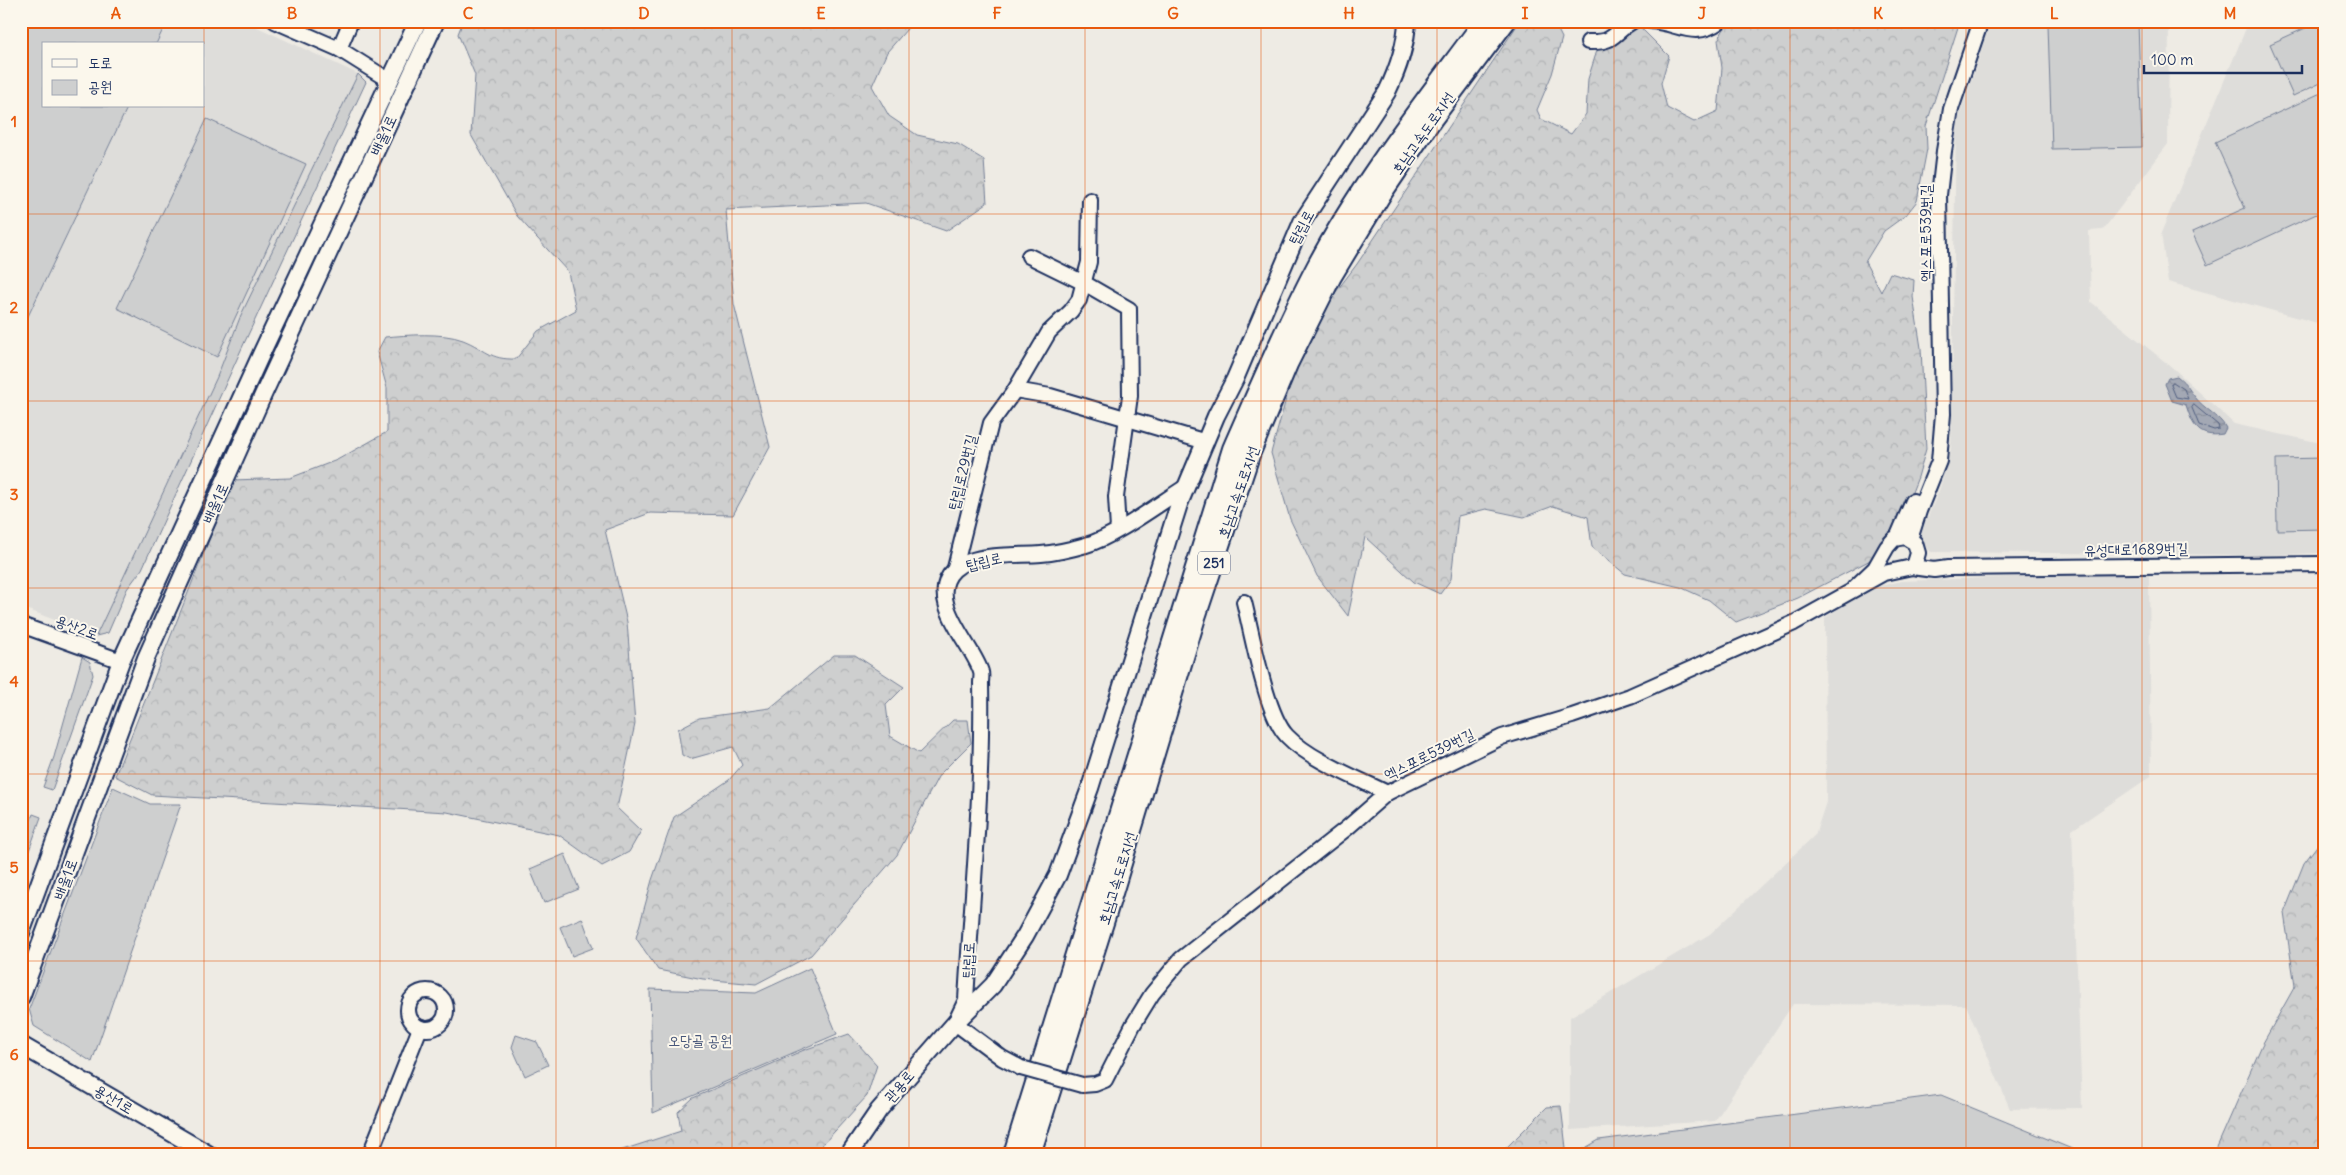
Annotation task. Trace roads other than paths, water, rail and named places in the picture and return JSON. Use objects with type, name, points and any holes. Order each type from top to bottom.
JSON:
[{"type":"highway","name":"호남고속도로지선","points":[[1014,1154],[1234,449],[1272,359],[1317,268],[1366,186],[1485,21]]},
{"type":"highway","name":"호남고속도로지선","points":[[1030,1154],[1106,913],[1195,618],[1250,452],[1287,364],[1331,276],[1380,195],[1433,117],[1505,21]]},
{"type":"main road","name":"배울1로","points":[[21,933],[122,661],[263,350],[418,21]]},
{"type":"main road","name":"배울1로","points":[[21,997],[146,658],[262,395],[436,21]]},
{"type":"main road","name":"탑립로","points":[[955,1023],[993,985],[1025,936],[1058,875],[1090,788],[1152,589],[1187,486],[1302,222],[1387,92],[1397,71],[1404,47],[1407,21]]},
{"type":"main road","name":"관용로","points":[[849,1154],[880,1110],[955,1023]]},
{"type":"main road","name":"용산1로","points":[[21,1045],[186,1148],[208,1154]]},
{"type":"street","points":[[275,21],[339,49],[390,82]]},
{"type":"street","points":[[339,49],[351,21]]},
{"type":"street","points":[[1588,42],[1610,40],[1623,27],[1633,21]]},
{"type":"street","points":[[1651,21],[1671,24],[1691,31],[1708,30],[1720,21]]},
{"type":"street","name":"엑스포로539번길","points":[[1904,538],[1918,511],[1939,461],[1943,414],[1939,195],[1951,109],[1982,21]]},
{"type":"street","name":"탑립로29번길","points":[[955,568],[991,423],[1016,390],[1049,332],[1079,300],[1089,262],[1090,200]]},
{"type":"street","points":[[1029,256],[1084,283],[1129,309],[1130,396],[1116,497],[1118,530]]},
{"type":"street","points":[[1016,390],[1050,396],[1206,442]]},
{"type":"street","name":"탑립로","points":[[955,1023],[966,1000],[982,742],[981,672],[954,626],[945,594],[946,578],[955,568],[978,559],[993,556],[1043,554],[1087,545],[1118,530],[1187,486]]},
{"type":"street","points":[[1854,588],[1876,568],[1890,542],[1904,538],[1915,543],[1918,553],[1912,567],[1902,570],[1888,563],[1885,552]]},
{"type":"street","points":[[1918,553],[1926,559],[1948,568]]},
{"type":"street","name":"유성대로1689번길","points":[[1912,567],[1934,570],[1948,568],[2325,564]]},
{"type":"street","points":[[1854,588],[1897,569]]},
{"type":"street","name":"엑스포로539번길","points":[[955,1023],[1002,1058],[1021,1068],[1082,1085],[1095,1084],[1105,1080],[1133,1025],[1152,994],[1181,959],[1347,828],[1387,793],[1502,737],[1630,696],[1794,623],[1854,588]]},
{"type":"street","points":[[1244,602],[1269,703],[1286,736],[1316,757],[1387,793]]},
{"type":"street","name":"용산2로","points":[[21,625],[122,661]]},
{"type":"street","points":[[370,1154],[420,1028]]},
{"type":"water","points":[[2177,376],[2199,401],[2223,423],[2226,428],[2223,434],[2208,434],[2198,429],[2191,419],[2186,405],[2172,401],[2165,384],[2168,378]]},
{"type":"park label","name":"오당골 공원","points":[[700,1040]]}]
